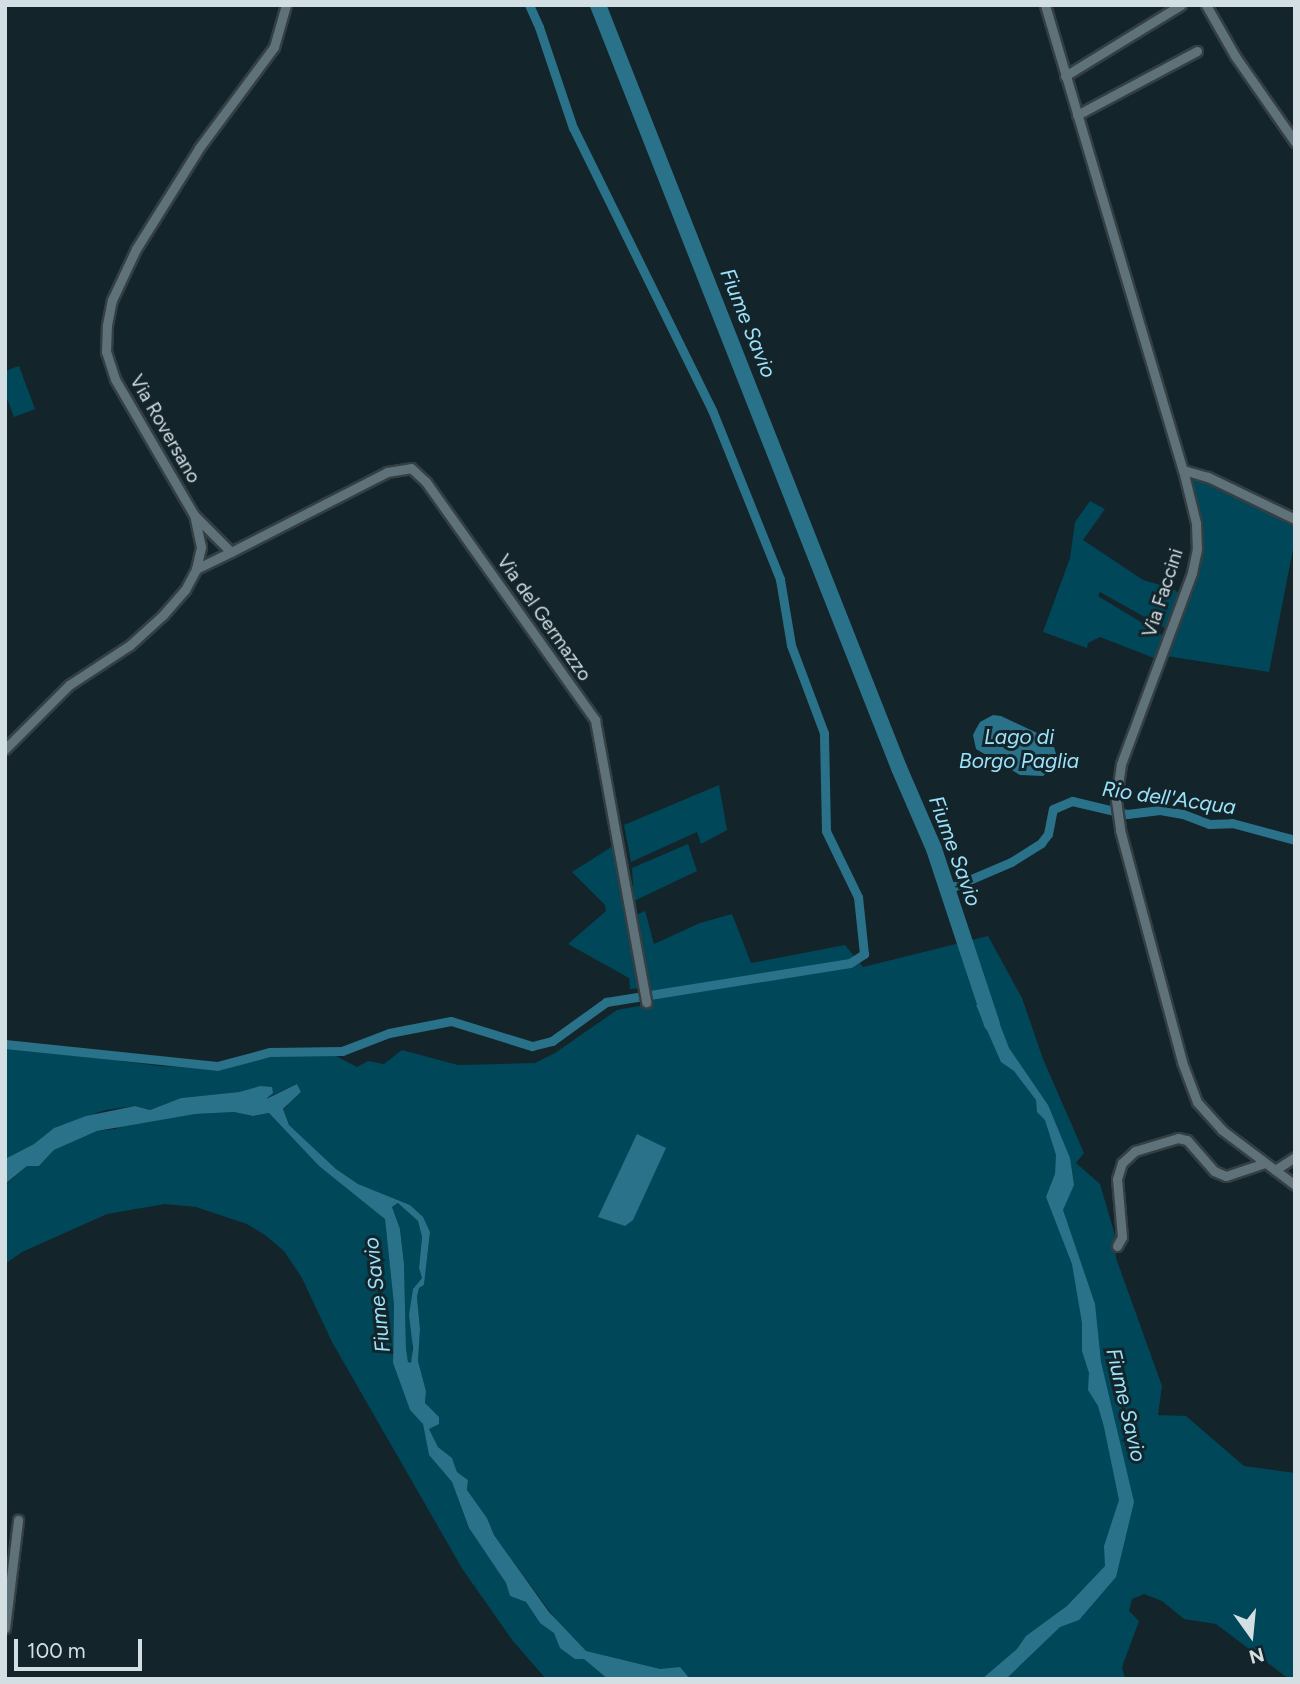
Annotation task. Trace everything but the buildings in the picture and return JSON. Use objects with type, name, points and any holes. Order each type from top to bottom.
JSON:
[{"type":"street","name":"Via Roversano","points":[[5,750],[69,685],[130,645],[163,615],[185,590],[196,569],[201,547],[194,515],[116,379],[106,352],[107,325],[112,300],[136,249],[199,148],[274,47],[286,5]]},
{"type":"street","name":"Via Faccini","points":[[1045,5],[1183,470],[1196,523],[1197,549],[1185,593],[1127,743],[1116,800],[1119,821],[1182,1062],[1197,1102],[1222,1130],[1295,1185]]},
{"type":"street","points":[[1065,76],[1181,5]]},
{"type":"street","points":[[1206,5],[1235,56],[1295,142]]},
{"type":"street","points":[[1077,115],[1197,51]]},
{"type":"street","name":"Via del Germazzo","points":[[196,569],[387,472],[411,468],[426,482],[595,720],[646,1002]]},
{"type":"street","points":[[1183,470],[1208,477],[1295,519]]},
{"type":"street","points":[[194,515],[231,552]]},
{"type":"street","points":[[1117,1246],[1122,1237],[1117,1179],[1122,1163],[1135,1151],[1178,1138],[1187,1140],[1214,1171],[1226,1176],[1265,1163]]},
{"type":"street","points":[[1275,1170],[1295,1157]]},
{"type":"street","points":[[5,1628],[18,1520]]},
{"type":"shaded area","points":[[19,366],[35,409],[14,417],[5,393],[5,371]]},
{"type":"shaded area","points":[[1198,478],[1295,524],[1295,539],[1269,672],[1166,656],[1201,563],[1202,536],[1191,485],[1192,480]]},
{"type":"shaded area","points":[[1090,501],[1105,509],[1083,540],[1143,580],[1174,589],[1179,594],[1166,629],[1100,592],[1098,596],[1164,636],[1154,658],[1100,637],[1088,643],[1087,648],[1043,632],[1070,558],[1075,522]]},
{"type":"shaded area","points":[[719,785],[727,830],[701,844],[697,832],[631,862],[624,825]]},
{"type":"shaded area","points":[[688,844],[697,871],[634,901],[632,868]]},
{"type":"shaded area","points":[[613,846],[617,847],[630,918],[645,911],[654,944],[700,923],[732,914],[751,963],[845,945],[863,967],[988,936],[1022,998],[1043,1059],[1084,1153],[1076,1163],[1100,1184],[1115,1235],[1116,1258],[1162,1386],[1158,1415],[1186,1416],[1244,1466],[1295,1473],[1295,1679],[1289,1679],[1216,1624],[1184,1619],[1162,1601],[1144,1594],[1132,1599],[1129,1611],[1139,1621],[1122,1667],[1125,1679],[546,1679],[513,1641],[463,1570],[332,1342],[302,1278],[284,1251],[265,1235],[247,1224],[196,1207],[165,1204],[107,1214],[22,1252],[5,1264],[5,1185],[27,1166],[39,1166],[54,1150],[97,1131],[116,1129],[123,1124],[195,1114],[234,1112],[253,1116],[269,1113],[319,1166],[385,1218],[394,1305],[393,1363],[410,1410],[423,1423],[429,1455],[452,1482],[469,1528],[506,1583],[510,1596],[526,1602],[540,1623],[556,1620],[494,1535],[487,1518],[467,1490],[468,1480],[457,1472],[452,1458],[438,1447],[428,1428],[432,1414],[425,1403],[426,1391],[418,1361],[420,1328],[417,1297],[419,1288],[424,1285],[430,1232],[410,1205],[358,1184],[336,1169],[289,1125],[283,1110],[301,1092],[297,1084],[264,1099],[260,1086],[239,1092],[181,1098],[150,1110],[135,1106],[105,1110],[54,1128],[34,1144],[5,1159],[5,1046],[160,1066],[218,1069],[276,1056],[334,1055],[357,1067],[368,1061],[384,1064],[402,1050],[458,1065],[535,1063],[555,1053],[617,1010],[650,1004],[649,987],[630,989],[629,978],[568,944],[606,911],[605,905],[572,872]]},
{"type":"shaded area","points":[[399,1203],[418,1221],[422,1237],[419,1268],[422,1278],[413,1289],[412,1363],[408,1363],[406,1349],[404,1264],[400,1229],[392,1207]]},
{"type":"water","name":"Lago di Borgo Paglia","points":[[993,715],[1001,716],[1052,740],[1056,754],[1049,771],[1043,776],[1020,775],[976,749],[973,735],[976,729],[980,722]]},
{"type":"water","points":[[992,1004],[1009,1048],[1048,1105],[1070,1158],[1074,1185],[1063,1210],[1095,1304],[1101,1362],[1134,1502],[1116,1577],[1079,1620],[1060,1627],[1006,1679],[982,1679],[1017,1649],[1026,1636],[1067,1606],[1105,1566],[1104,1546],[1119,1500],[1104,1427],[1098,1406],[1088,1390],[1089,1373],[1082,1351],[1082,1323],[1072,1264],[1046,1197],[1055,1174],[1056,1155],[1045,1120],[1037,1112],[1036,1100],[1014,1071],[1001,1062],[976,1005]]},
{"type":"water","points":[[297,1084],[301,1092],[283,1109],[289,1125],[336,1169],[358,1184],[410,1205],[423,1217],[430,1232],[424,1285],[419,1288],[417,1297],[420,1329],[418,1361],[426,1391],[425,1403],[439,1417],[439,1424],[429,1429],[438,1447],[452,1458],[457,1472],[468,1480],[467,1490],[487,1518],[494,1535],[549,1612],[586,1651],[660,1669],[680,1667],[690,1679],[608,1679],[584,1659],[575,1659],[560,1648],[554,1633],[540,1623],[526,1602],[510,1596],[506,1583],[469,1528],[452,1482],[429,1455],[423,1424],[410,1410],[393,1363],[394,1305],[385,1219],[319,1166],[269,1113],[253,1116],[234,1112],[195,1114],[97,1131],[54,1150],[39,1166],[27,1166],[5,1184],[5,1159],[34,1144],[54,1128],[86,1116],[135,1106],[150,1110],[181,1098],[239,1092],[260,1086],[272,1087],[273,1093],[266,1099]],"holes":[[[398,1203],[418,1221],[422,1237],[419,1268],[422,1278],[413,1289],[409,1315],[413,1348],[411,1363],[408,1362],[406,1349],[404,1264],[400,1229],[392,1207]]]},
{"type":"water","points":[[637,1134],[666,1148],[633,1220],[625,1226],[598,1217]]},
{"type":"waterway","points":[[5,1044],[217,1066],[270,1052],[342,1051],[389,1033],[451,1021],[532,1046],[552,1041],[606,1002],[850,963],[864,954],[858,897],[826,831],[824,733],[791,645],[780,579],[712,410],[573,128],[529,5]]},
{"type":"waterway","name":"Fiume Savio","points":[[598,5],[899,768],[934,849],[992,1024]]},
{"type":"waterway","name":"Rio dell'Acqua","points":[[948,889],[1011,862],[1041,843],[1048,834],[1053,809],[1072,801],[1127,814],[1160,810],[1183,814],[1209,824],[1232,823],[1295,840]]}]
